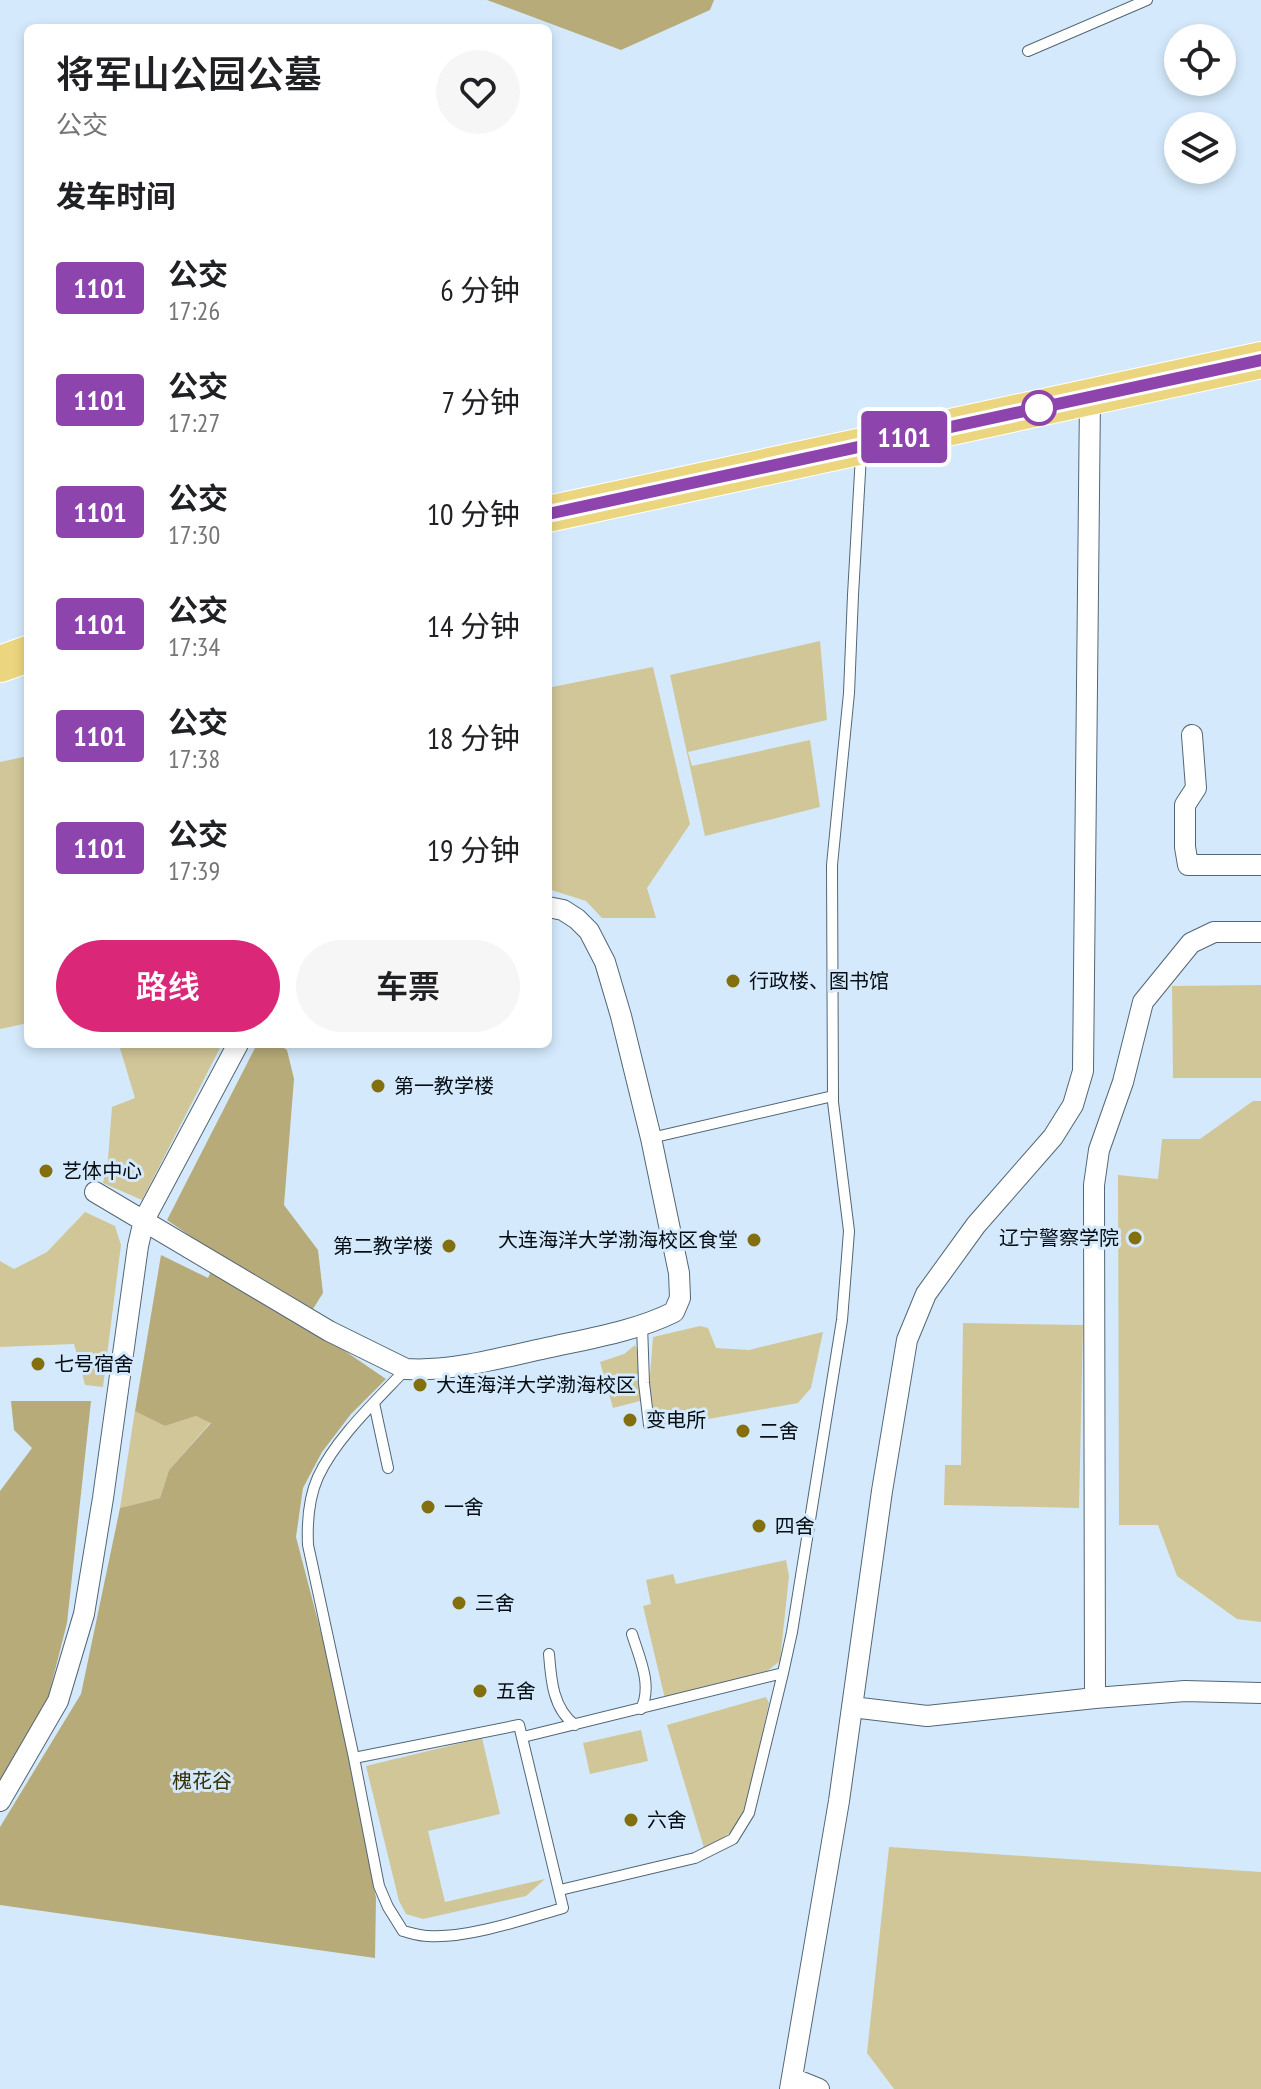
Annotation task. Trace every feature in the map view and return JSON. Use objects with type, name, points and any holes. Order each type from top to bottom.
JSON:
[{"type":"highway","points":[[552,513],[1261,360]]},
{"type":"highway","points":[[0,664],[24,655]]},
{"type":"street","points":[[819,2089],[791,2084],[839,1801],[882,1491],[907,1340],[926,1294],[976,1225],[1053,1137],[1073,1105],[1083,1071],[1090,397]]},
{"type":"street","points":[[1192,735],[1196,788],[1185,805],[1188,865],[1261,865]]},
{"type":"street","points":[[95,1192],[329,1331],[406,1369],[471,1364],[605,1335],[659,1320],[674,1312],[680,1298],[679,1273],[651,1138],[605,962],[589,931],[563,910],[552,908]]},
{"type":"street","points":[[1095,1698],[1094,1185],[1099,1150],[1123,1082],[1143,1002],[1191,943],[1214,932],[1261,932]]},
{"type":"street","points":[[0,1801],[58,1701],[84,1614],[144,1220],[236,1048]]},
{"type":"street","points":[[852,1707],[927,1716],[1185,1691],[1261,1693]]},
{"type":"lane","points":[[1028,51],[1147,0]]},
{"type":"lane","points":[[560,1890],[695,1858],[733,1839],[749,1813],[783,1673],[844,1304],[849,1231],[833,1096],[832,865],[849,693],[861,446]]},
{"type":"lane","points":[[651,1138],[833,1096]]},
{"type":"lane","points":[[642,1325],[649,1425]]},
{"type":"lane","points":[[354,1758],[519,1725],[563,1908],[456,1935],[427,1936],[403,1931],[379,1886],[308,1545],[307,1520],[318,1478],[338,1447],[406,1369]]},
{"type":"lane","points":[[374,1403],[388,1468]]},
{"type":"lane","points":[[632,1634],[646,1688],[641,1709]]},
{"type":"lane","points":[[549,1654],[553,1688],[559,1706],[565,1718],[575,1725]]},
{"type":"lane","points":[[523,1737],[783,1673]]},
{"type":"shaded area","points":[[820,641],[827,720],[688,752],[692,766],[810,740],[820,807],[705,836],[670,675]]},
{"type":"shaded area","points":[[653,667],[690,824],[647,888],[656,918],[602,918],[586,901],[552,890],[552,687]]},
{"type":"shaded area","points":[[24,757],[24,1024],[0,1029],[0,762]]},
{"type":"shaded area","points":[[1261,985],[1261,1078],[1173,1078],[1172,986]]},
{"type":"shaded area","points":[[120,1048],[220,1048],[142,1200],[103,1183],[112,1107],[135,1098]]},
{"type":"shaded area","points":[[1253,1101],[1261,1101],[1261,1622],[1237,1619],[1177,1576],[1158,1525],[1119,1525],[1118,1175],[1158,1179],[1162,1139],[1200,1139]]},
{"type":"shaded area","points":[[85,1212],[115,1226],[121,1245],[103,1387],[85,1385],[74,1344],[0,1347],[0,1261],[14,1269],[47,1252]]},
{"type":"shaded area","points":[[963,1323],[1083,1325],[1079,1508],[944,1505],[945,1465],[961,1465]]},
{"type":"shaded area","points":[[700,1326],[708,1328],[716,1348],[749,1350],[823,1332],[811,1388],[798,1403],[658,1428],[649,1388],[653,1337]]},
{"type":"shaded area","points":[[635,1345],[639,1355],[640,1401],[613,1408],[600,1362],[624,1354]]},
{"type":"shaded area","points":[[135,1410],[165,1426],[196,1416],[211,1422],[169,1470],[160,1498],[120,1508]]},
{"type":"shaded area","points":[[786,1560],[789,1576],[780,1661],[767,1671],[665,1699],[643,1606],[651,1604],[646,1580],[673,1574],[676,1584]]},
{"type":"shaded area","points":[[766,1697],[769,1703],[747,1804],[732,1831],[705,1851],[667,1725]]},
{"type":"shaded area","points":[[641,1730],[648,1761],[590,1774],[583,1743]]},
{"type":"shaded area","points":[[482,1738],[500,1814],[428,1831],[445,1902],[545,1879],[526,1896],[423,1919],[406,1914],[399,1901],[366,1766]]},
{"type":"shaded area","points":[[889,1847],[1261,1872],[1261,2089],[894,2089],[867,2053]]},
{"type":"green space","points":[[487,0],[714,0],[710,10],[621,50]]},
{"type":"green space","name":"槐花谷","points":[[255,1048],[287,1050],[294,1079],[284,1205],[318,1250],[323,1293],[313,1309],[272,1285],[270,1307],[386,1379],[351,1414],[322,1452],[303,1488],[296,1537],[326,1652],[376,1898],[375,1958],[0,1905],[0,1827],[81,1694],[120,1508],[160,1498],[169,1470],[211,1423],[196,1416],[165,1426],[135,1411],[161,1255],[208,1278],[218,1255],[167,1220]]},
{"type":"green space","points":[[11,1401],[91,1401],[67,1623],[48,1698],[0,1781],[0,1491],[32,1448],[14,1430]]},
{"type":"bus line","name":"1101","points":[[552,513],[1261,360]]},
{"type":"place","name":"行政楼、图书馆","points":[[733,981]]},
{"type":"place","name":"第一教学楼","points":[[378,1086]]},
{"type":"place","name":"艺体中心","points":[[46,1171]]},
{"type":"place","name":"辽宁警察学院","points":[[1135,1238]]},
{"type":"place","name":"大连海洋大学渤海校区食堂","points":[[754,1240]]},
{"type":"place","name":"第二教学楼","points":[[449,1246]]},
{"type":"place","name":"七号宿舍","points":[[38,1364]]},
{"type":"place","name":"大连海洋大学渤海校区","points":[[420,1385]]},
{"type":"place","name":"变电所","points":[[630,1420]]},
{"type":"place","name":"二舍","points":[[743,1431]]},
{"type":"place","name":"一舍","points":[[428,1507]]},
{"type":"place","name":"四舍","points":[[759,1526]]},
{"type":"place","name":"三舍","points":[[459,1603]]},
{"type":"place","name":"五舍","points":[[480,1691]]},
{"type":"place","name":"六舍","points":[[631,1820]]}]
